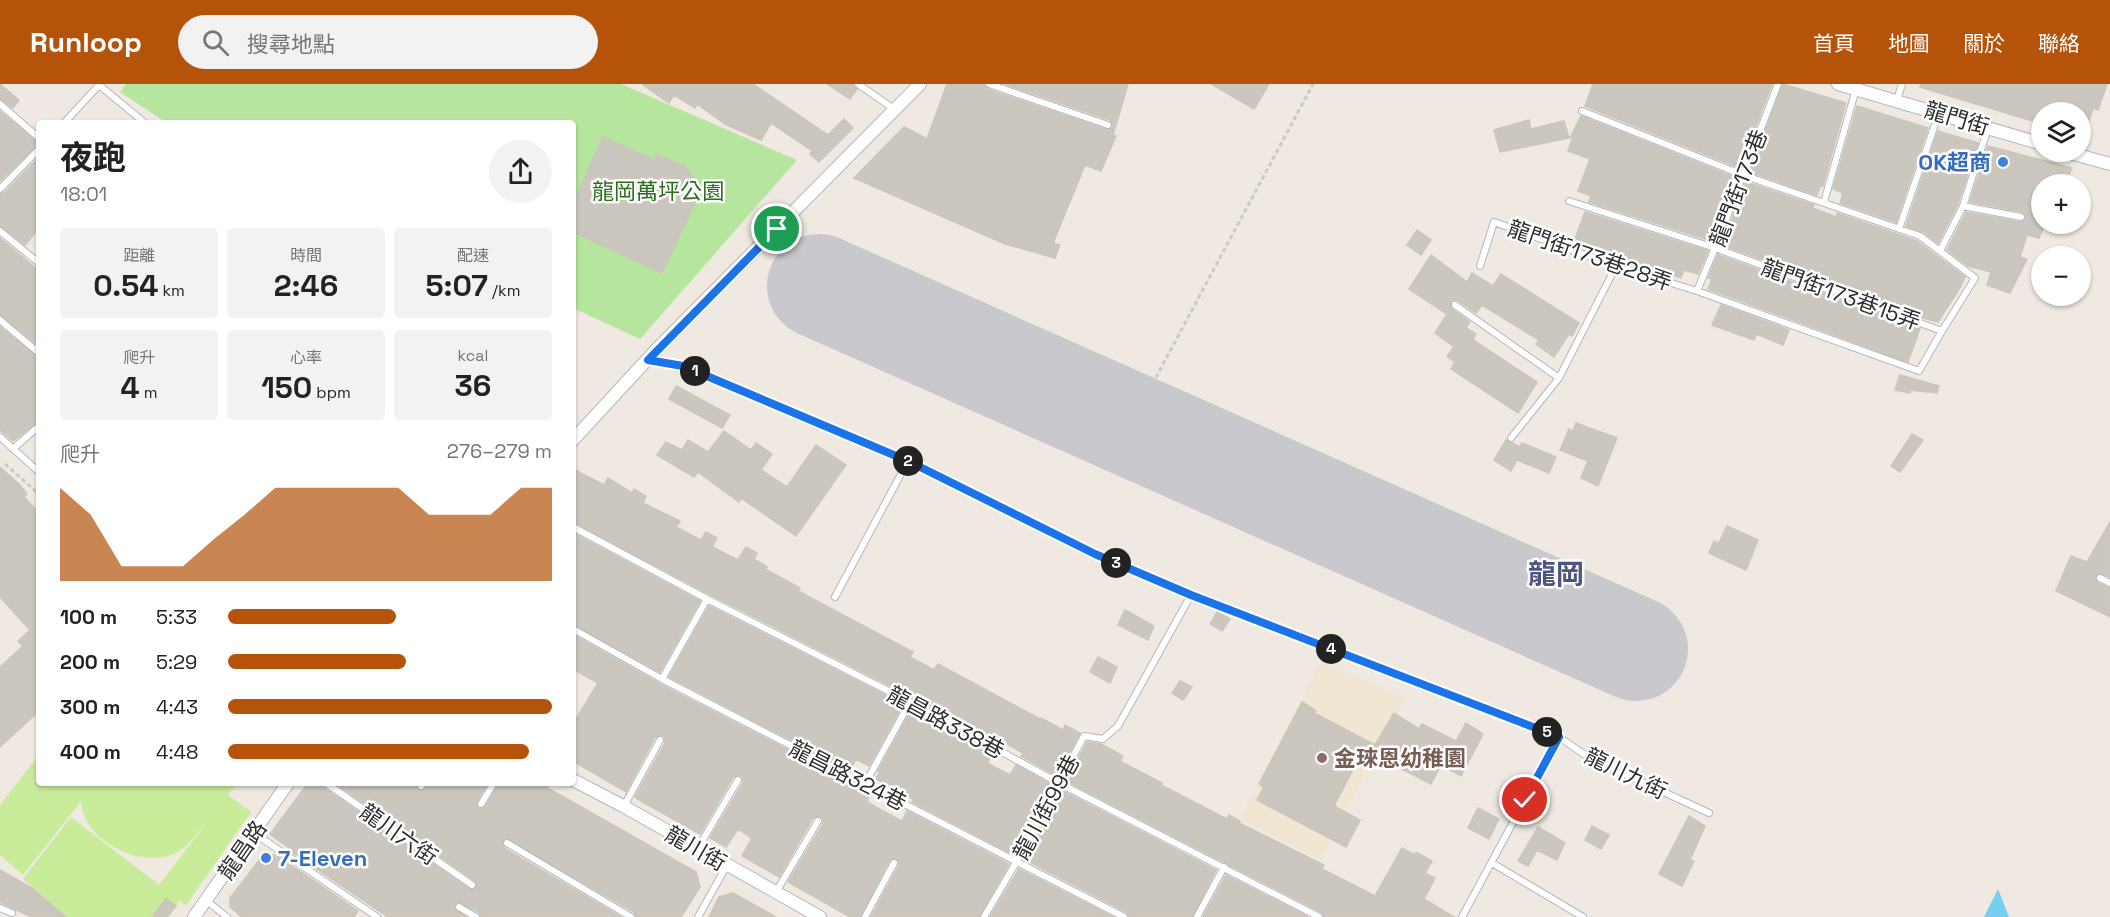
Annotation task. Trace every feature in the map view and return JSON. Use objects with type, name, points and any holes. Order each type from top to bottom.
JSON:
[{"type":"street","points":[[576,437],[648,360],[920,84]]},
{"type":"street","name":"龍門街","points":[[1838,84],[2031,141]]},
{"type":"street","points":[[2091,159],[2110,164]]},
{"type":"street","name":"龍川街","points":[[576,782],[819,917]]},
{"type":"street","name":"龍昌路","points":[[194,917],[286,786]]},
{"type":"lane","points":[[858,84],[895,110]]},
{"type":"lane","points":[[989,84],[1108,125]]},
{"type":"lane","name":"龍門街173巷","points":[[1697,291],[1778,84]]},
{"type":"lane","points":[[1898,100],[1902,84]]},
{"type":"lane","points":[[67,120],[100,85],[141,120]]},
{"type":"lane","points":[[1824,202],[1856,89]]},
{"type":"lane","points":[[0,104],[36,135]]},
{"type":"lane","points":[[1582,111],[1743,175],[1920,236],[1940,251],[1963,206],[1988,128]]},
{"type":"lane","points":[[1899,229],[1939,113]]},
{"type":"lane","points":[[0,189],[36,152]]},
{"type":"lane","name":"龍門街173巷15弄","points":[[1569,201],[1715,248],[1941,331],[1976,278],[1940,251]]},
{"type":"lane","points":[[1963,206],[2021,217]]},
{"type":"lane","name":"龍門街173巷28弄","points":[[1480,266],[1494,222],[1616,266],[1697,291],[1919,371],[1941,331]]},
{"type":"lane","points":[[0,231],[36,261]]},
{"type":"lane","points":[[1511,438],[1559,378],[1616,266]]},
{"type":"lane","points":[[1455,305],[1559,378]]},
{"type":"lane","points":[[0,320],[36,350]]},
{"type":"lane","name":"龍川九街","points":[[648,360],[683,366],[908,461],[1095,554],[1191,595],[1559,737],[1588,757],[1709,813]]},
{"type":"lane","points":[[14,448],[36,429]]},
{"type":"lane","points":[[0,438],[36,469]]},
{"type":"lane","points":[[835,597],[908,461]]},
{"type":"lane","name":"龍昌路338巷","points":[[576,529],[1319,917]]},
{"type":"lane","points":[[2100,578],[2110,583]]},
{"type":"lane","name":"龍川街99巷","points":[[984,917],[1017,861],[1084,736],[1103,739],[1118,726],[1191,595]]},
{"type":"lane","points":[[662,679],[707,599]]},
{"type":"lane","name":"龍昌路324巷","points":[[576,631],[662,679],[1124,917]]},
{"type":"lane","points":[[865,784],[910,702]]},
{"type":"lane","points":[[1462,917],[1559,737]]},
{"type":"lane","points":[[623,806],[660,740]]},
{"type":"lane","points":[[698,849],[738,780]]},
{"type":"lane","name":"龍川六街","points":[[330,786],[472,885]]},
{"type":"lane","points":[[481,804],[492,786]]},
{"type":"lane","points":[[776,893],[818,821]]},
{"type":"lane","points":[[254,833],[377,917]]},
{"type":"lane","points":[[507,843],[631,917]]},
{"type":"lane","points":[[865,917],[894,863]]},
{"type":"lane","points":[[1492,863],[1583,917]]},
{"type":"lane","points":[[698,917],[727,866]]},
{"type":"lane","points":[[1197,917],[1224,867]]},
{"type":"lane","points":[[207,901],[227,917]]},
{"type":"lane","points":[[459,907],[476,917]]},
{"type":"lane","points":[[0,908],[12,913]]},
{"type":"path","points":[[1131,424],[1313,84]]},
{"type":"path","points":[[5,464],[36,491]]},
{"type":"shaded area","name":"金琜恩幼稚園","points":[[1321,662],[1405,698],[1320,860],[1240,818]]},
{"type":"green space","name":"龍岡萬坪公園","points":[[126,84],[621,84],[797,160],[640,339],[576,309],[576,120],[162,120],[120,92]]},
{"type":"green space","points":[[36,759],[36,786],[236,786],[228,795],[251,812],[186,905],[179,901],[168,917],[67,917],[23,879],[71,817],[159,885],[207,822],[187,846],[178,852],[153,858],[139,856],[126,853],[102,839],[86,819],[81,801],[23,875],[0,855],[0,805]]},
{"type":"water","points":[[1998,889],[2009,917],[1984,917]]},
{"type":"building","points":[[0,84],[19,100],[13,108],[0,99]]},
{"type":"building","points":[[642,84],[753,84],[828,135],[844,119],[853,128],[819,162],[810,154],[812,151],[771,123],[761,140],[725,124],[697,104],[695,108],[674,95],[669,103]]},
{"type":"building","points":[[827,84],[853,84],[857,89],[850,99]]},
{"type":"building","points":[[947,84],[984,84],[987,89],[1108,130],[1113,126],[1110,120],[1005,84],[1128,84],[1113,135],[1116,136],[1101,171],[1085,165],[1053,243],[1060,245],[1055,258],[1005,244],[854,178],[904,127],[927,139]]},
{"type":"building","points":[[1211,84],[1269,84],[1254,109]]},
{"type":"building","points":[[1593,84],[1772,84],[1740,168],[1585,106]]},
{"type":"building","points":[[1783,84],[1846,103],[1823,186],[1821,185],[1817,195],[1750,172]]},
{"type":"building","points":[[1921,84],[2107,84],[2098,110],[2093,108],[2091,115],[2091,102],[2031,102],[2031,121],[1920,87]]},
{"type":"building","points":[[1857,106],[1928,128],[1896,222],[1840,203],[1843,193],[1833,189]]},
{"type":"building","points":[[0,111],[36,141],[36,147],[0,181]]},
{"type":"building","points":[[1581,116],[1736,178],[1712,241],[1589,202],[1591,196],[1578,191],[1590,159],[1568,151],[1573,137],[1570,138]]},
{"type":"building","points":[[1529,120],[1531,129],[1564,121],[1569,138],[1500,152],[1494,130]]},
{"type":"building","points":[[1938,131],[1978,143],[1958,204],[1938,243],[1923,232],[1906,226]]},
{"type":"building","points":[[603,137],[654,160],[656,154],[684,166],[702,187],[662,273],[576,233],[576,198]]},
{"type":"building","points":[[1988,146],[2031,157],[2031,162],[2049,162],[2072,168],[2069,174],[2031,174],[2031,234],[2041,234],[2039,238],[2027,235],[2020,257],[2027,259],[2010,293],[1987,285],[1991,272],[1968,266],[1947,250],[1966,212],[2020,222],[2026,219],[2026,215],[2022,212],[1970,202]]},
{"type":"building","points":[[36,160],[36,232],[25,245],[0,226],[0,194],[4,193]]},
{"type":"building","points":[[1746,182],[1814,205],[1813,208],[1836,217],[1837,213],[1917,241],[1965,277],[1961,286],[1938,322],[1722,245]]},
{"type":"building","points":[[1585,212],[1708,251],[1698,274],[1684,270],[1681,278],[1601,250],[1600,252],[1588,248],[1588,250],[1573,244]]},
{"type":"building","points":[[1417,230],[1431,240],[1421,255],[1407,245]]},
{"type":"building","points":[[0,238],[36,268],[36,344],[0,315]]},
{"type":"building","points":[[1431,255],[1467,282],[1472,273],[1493,286],[1501,274],[1579,323],[1572,336],[1569,334],[1554,357],[1536,344],[1539,340],[1482,305],[1476,313],[1457,300],[1450,303],[1452,309],[1470,322],[1466,328],[1476,334],[1473,340],[1537,382],[1518,413],[1451,369],[1455,362],[1447,356],[1454,347],[1435,333],[1447,314],[1409,289]]},
{"type":"building","points":[[1718,255],[1920,328],[1908,362],[1708,289],[1712,279],[1708,278]]},
{"type":"building","points":[[1721,305],[1789,330],[1783,345],[1756,334],[1754,340],[1712,325]]},
{"type":"building","points":[[0,327],[36,356],[36,423],[13,441],[0,430]]},
{"type":"building","points":[[1900,375],[1939,386],[1937,393],[1910,390],[1910,393],[1895,390]]},
{"type":"building","points":[[676,386],[730,415],[722,428],[669,399]]},
{"type":"building","points":[[1576,423],[1617,438],[1598,486],[1581,478],[1588,461],[1560,450],[1569,429],[1573,431]]},
{"type":"building","points":[[724,431],[751,450],[756,443],[772,454],[761,470],[787,487],[816,445],[846,465],[796,536],[741,498],[739,502],[698,472],[694,477],[657,455],[666,442],[682,450],[688,440],[708,452]]},
{"type":"building","points":[[1912,434],[1923,440],[1900,472],[1891,466]]},
{"type":"building","points":[[1506,440],[1520,447],[1522,443],[1556,457],[1549,473],[1517,460],[1511,471],[1494,460]]},
{"type":"building","points":[[0,467],[19,484],[27,494],[24,497],[36,510],[36,714],[0,747],[0,667],[23,646],[18,641],[30,630],[0,597]]},
{"type":"building","points":[[576,471],[604,485],[608,478],[632,493],[634,489],[646,496],[643,503],[680,521],[676,527],[701,540],[706,532],[717,538],[712,547],[738,560],[746,547],[757,553],[754,559],[767,567],[765,569],[800,588],[798,591],[913,652],[910,657],[934,670],[938,664],[1040,719],[1063,730],[1065,725],[1080,733],[1057,776],[1021,756],[1023,753],[1000,740],[998,744],[912,697],[576,524]]},
{"type":"building","points":[[2110,522],[2110,577],[2100,573],[2095,578],[2098,583],[2110,588],[2110,617],[2056,591],[2071,556],[2087,562]]},
{"type":"building","points":[[1727,526],[1758,540],[1746,570],[1709,553],[1714,541],[1719,543]]},
{"type":"building","points":[[576,535],[700,601],[660,672],[576,626]]},
{"type":"building","points":[[709,606],[903,704],[869,766],[856,759],[850,770],[669,677]]},
{"type":"building","points":[[1125,610],[1154,626],[1148,640],[1118,625]]},
{"type":"building","points":[[1217,612],[1230,619],[1222,631],[1210,624]]},
{"type":"building","points":[[576,637],[660,684],[845,779],[843,783],[869,797],[867,802],[894,817],[902,821],[907,811],[1009,864],[979,917],[871,917],[899,865],[899,861],[894,858],[889,861],[860,917],[850,917],[788,882],[823,824],[820,816],[813,818],[779,877],[742,856],[752,838],[738,829],[726,847],[710,838],[743,783],[740,775],[733,777],[700,834],[635,797],[665,743],[662,735],[655,737],[626,792],[576,763],[576,719],[598,683],[576,671]]},
{"type":"building","points":[[1098,657],[1117,667],[1110,683],[1090,672]]},
{"type":"building","points":[[1180,681],[1192,687],[1183,700],[1172,693]]},
{"type":"building","points":[[1302,702],[1316,711],[1314,713],[1375,745],[1394,713],[1419,729],[1422,724],[1456,741],[1466,723],[1483,734],[1461,776],[1441,765],[1431,784],[1390,763],[1387,770],[1360,756],[1334,806],[1360,820],[1346,847],[1257,800],[1264,787],[1259,784]]},
{"type":"building","points":[[912,709],[993,753],[987,763],[1010,775],[1016,765],[1052,785],[1014,855],[912,802],[913,799],[876,779],[880,771],[878,771]]},
{"type":"building","points":[[1087,742],[1101,744],[1123,756],[1120,761],[1162,783],[1161,785],[1227,819],[1229,815],[1240,821],[1239,823],[1324,865],[1322,869],[1375,896],[1402,848],[1415,855],[1416,852],[1432,861],[1425,873],[1435,878],[1424,899],[1454,917],[1324,917],[1321,912],[1066,781]]},
{"type":"building","points":[[306,786],[322,786],[471,890],[477,887],[475,881],[339,786],[417,786],[417,789],[421,791],[426,786],[486,786],[476,803],[481,809],[485,807],[497,786],[544,786],[696,872],[700,887],[681,917],[636,917],[634,912],[506,838],[502,842],[504,848],[621,917],[481,917],[479,912],[458,902],[454,909],[466,917],[388,917],[293,853],[296,853],[270,834]]},
{"type":"building","points":[[1061,790],[1216,870],[1192,917],[1129,917],[1126,912],[1024,859]]},
{"type":"building","points":[[1478,808],[1499,819],[1489,839],[1468,828]]},
{"type":"building","points":[[1689,816],[1705,826],[1690,860],[1694,861],[1682,886],[1659,874]]},
{"type":"building","points":[[1592,826],[1609,835],[1601,849],[1585,840]]},
{"type":"building","points":[[1538,827],[1565,843],[1557,860],[1537,850],[1528,866],[1518,861]]},
{"type":"building","points":[[263,855],[276,855],[358,911],[354,917],[242,917],[230,907],[230,898]]},
{"type":"building","points":[[1019,869],[1113,917],[990,917]]},
{"type":"building","points":[[0,870],[32,888],[66,917],[31,917],[0,902]]},
{"type":"building","points":[[1226,875],[1308,917],[1203,917]]},
{"type":"building","points":[[733,893],[776,917],[709,917],[719,897]]},
{"type":"building","points":[[166,898],[176,906],[167,917],[152,917]]},
{"type":"runway","points":[[819,286],[1636,649]]},
{"type":"place","name":"OK超商","points":[[2003,162]]},
{"type":"place","name":"金琜恩幼稚園","points":[[1322,758]]},
{"type":"place","name":"7-Eleven","points":[[266,858]]},
{"type":"district","name":"龍岡","points":[[1556,574]]},
{"type":"route","points":[[777,229],[648,360],[683,366],[908,461],[1095,554],[1191,595],[1559,737],[1525,800]]}]
